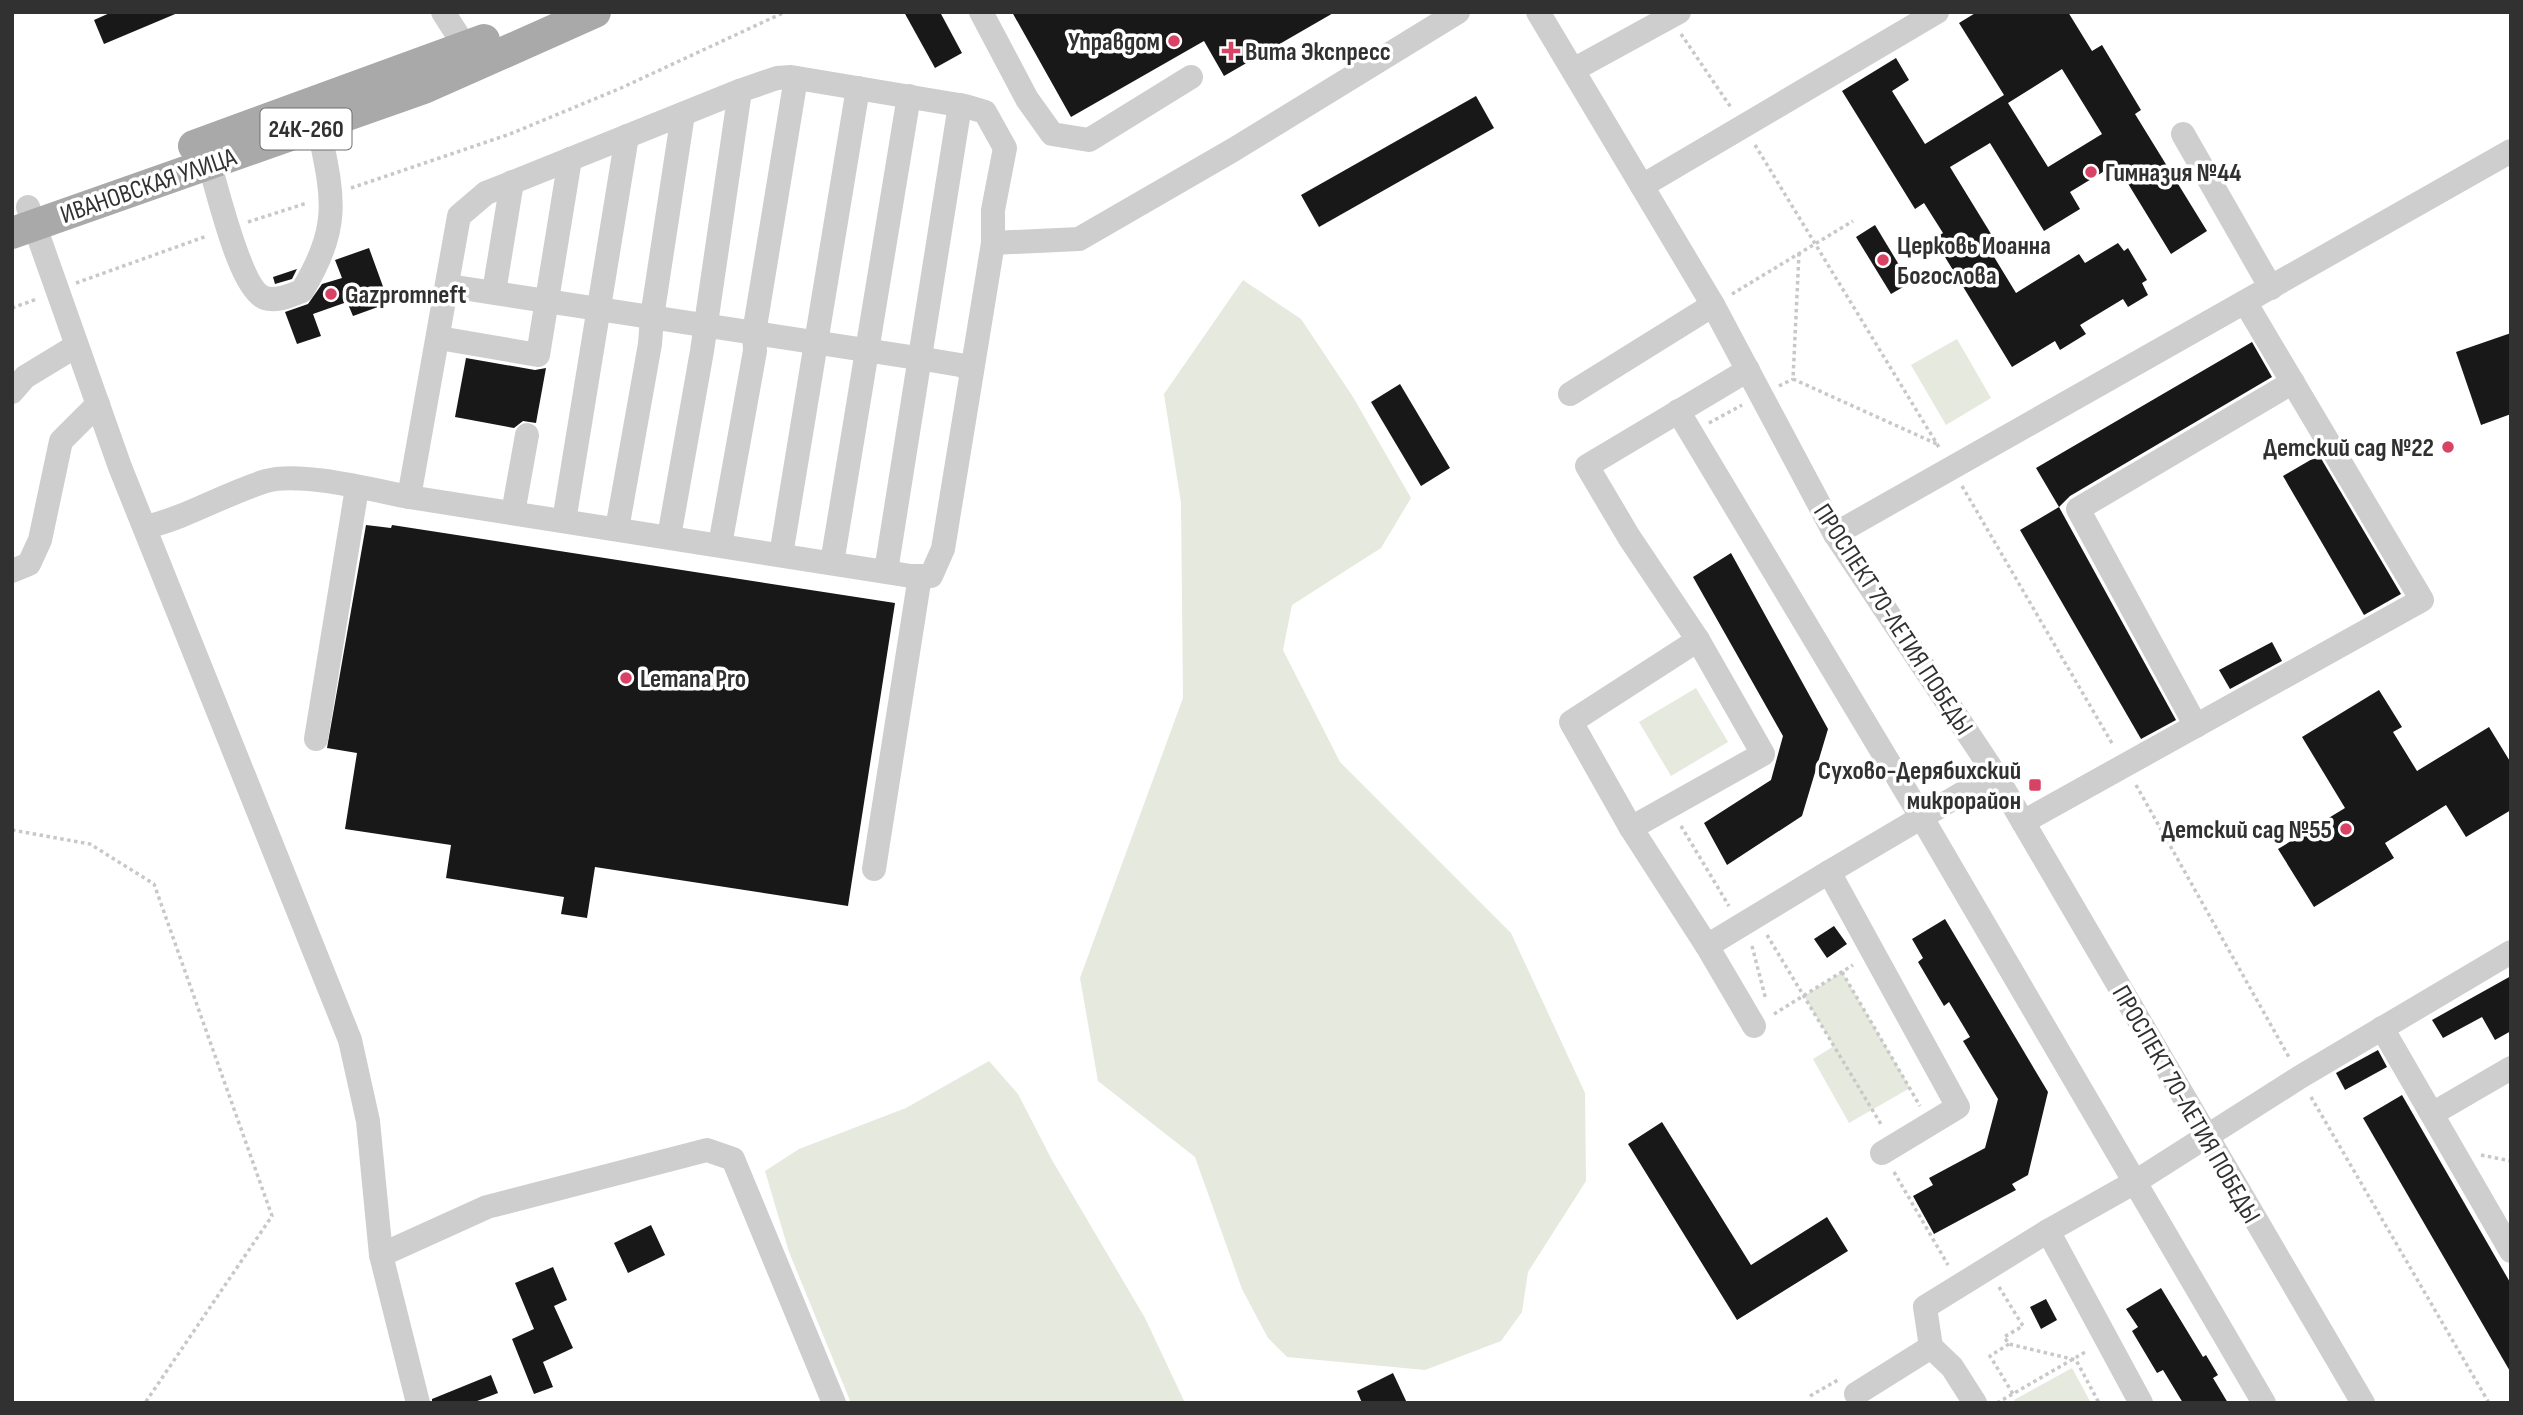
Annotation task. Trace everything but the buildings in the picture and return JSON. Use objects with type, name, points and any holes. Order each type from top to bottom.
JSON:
[{"type":"main road","name":"24К-260","points":[[466,48],[554,12]]},
{"type":"main road","name":"ИВАНОВСКАЯ УЛИЦА","points":[[22,219],[209,163],[424,88],[595,12]]},
{"type":"main road","name":"ИВАНОВСКАЯ УЛИЦА","points":[[22,219],[466,48]]},
{"type":"street","points":[[443,12],[466,48]]},
{"type":"street","points":[[981,12],[1027,99],[1052,134],[1089,140],[1191,77]]},
{"type":"street","points":[[993,243],[1079,239],[1233,150],[1458,12]]},
{"type":"street","name":"ПРОСПЕКТ 70-ЛЕТИЯ ПОБЕДЫ","points":[[1538,12],[1713,305],[1835,534],[1994,774],[2363,1403]]},
{"type":"street","points":[[1642,186],[1937,12]]},
{"type":"street","points":[[1573,70],[1675,15]]},
{"type":"street","points":[[146,527],[177,520],[267,481],[288,478],[886,572],[931,576],[943,549],[993,243],[993,210],[1005,148],[985,113],[960,105],[909,96],[796,78],[777,78],[486,192],[459,216],[449,286],[409,496]]},
{"type":"street","points":[[720,545],[755,351],[754,333],[796,78]]},
{"type":"street","points":[[781,555],[858,88]]},
{"type":"street","points":[[669,537],[702,351],[703,325],[740,91]]},
{"type":"street","points":[[832,563],[909,96]]},
{"type":"street","points":[[886,572],[960,105]]},
{"type":"street","points":[[617,529],[650,344],[683,114]]},
{"type":"street","points":[[209,163],[242,269],[252,287],[263,298],[278,299],[302,291],[328,235],[333,194],[318,124]]},
{"type":"street","points":[[2183,134],[2271,288]]},
{"type":"street","points":[[564,521],[627,136]]},
{"type":"street","points":[[1835,534],[2511,151]]},
{"type":"street","points":[[439,338],[538,355],[570,159]]},
{"type":"street","points":[[494,292],[512,182]]},
{"type":"street","points":[[22,219],[58,291],[98,404],[350,1040],[368,1121],[382,1255],[418,1403]]},
{"type":"street","points":[[449,286],[919,358],[960,365],[972,370]]},
{"type":"street","points":[[2023,822],[2422,600],[2245,302]]},
{"type":"street","points":[[1570,394],[1713,305]]},
{"type":"street","points":[[12,392],[25,377],[76,346]]},
{"type":"street","points":[[1631,828],[1763,754],[1698,640],[1629,537],[1587,466],[1748,370]]},
{"type":"street","points":[[2196,726],[2078,509],[2293,382]]},
{"type":"street","points":[[12,571],[29,564],[40,540],[61,441],[98,404]]},
{"type":"street","points":[[1678,411],[1922,818],[2264,1403]]},
{"type":"street","points":[[513,513],[527,435]]},
{"type":"street","points":[[316,739],[357,488]]},
{"type":"street","points":[[874,869],[920,576]]},
{"type":"street","points":[[1698,640],[1571,722],[1631,828],[1707,946],[1754,1026]]},
{"type":"street","points":[[1707,946],[1994,774]]},
{"type":"street","points":[[1829,872],[1958,1107],[1882,1153]]},
{"type":"street","points":[[1975,1403],[1952,1367],[1931,1347],[1925,1307],[2048,1231],[2135,1182],[2300,1077],[2511,952]]},
{"type":"street","points":[[2382,1028],[2511,1251]]},
{"type":"street","points":[[2431,1114],[2511,1068]]},
{"type":"street","points":[[382,1255],[487,1207],[707,1150],[733,1160],[834,1403]]},
{"type":"street","points":[[2048,1231],[2141,1403]]},
{"type":"street","points":[[1856,1394],[1931,1347]]},
{"type":"path","points":[[12,308],[230,227],[510,134],[621,88],[785,12]]},
{"type":"path","points":[[1675,15],[1952,468],[2125,765],[2300,1077],[2489,1403]]},
{"type":"path","points":[[1713,305],[1853,221]]},
{"type":"path","points":[[1793,379],[1799,253]]},
{"type":"path","points":[[1793,379],[1937,444]]},
{"type":"path","points":[[1774,389],[1793,379]]},
{"type":"path","points":[[1691,432],[1744,404]]},
{"type":"path","points":[[12,830],[90,844],[154,884],[272,1216],[145,1403]]},
{"type":"path","points":[[1768,935],[1872,1110]]},
{"type":"path","points":[[1804,996],[1842,972],[1910,1088]]},
{"type":"path","points":[[1882,1153],[1948,1265],[1960,1258]]},
{"type":"path","points":[[1999,1287],[2023,1326],[2004,1337],[2009,1344],[2076,1360],[2099,1403]]},
{"type":"path","points":[[1997,1403],[2076,1360],[2106,1337]]},
{"type":"path","points":[[2009,1344],[1990,1356],[2013,1394]]},
{"type":"shaded area","points":[[1243,280],[1301,319],[1353,397],[1411,498],[1381,548],[1292,605],[1283,650],[1340,762],[1511,933],[1585,1093],[1586,1181],[1528,1272],[1522,1312],[1501,1341],[1425,1370],[1287,1357],[1268,1338],[1242,1289],[1195,1157],[1098,1081],[1080,978],[1183,698],[1181,503],[1164,394]]},
{"type":"shaded area","points":[[1957,339],[1991,398],[1946,425],[1911,365]]},
{"type":"shaded area","points":[[1696,688],[1728,742],[1671,776],[1639,722]]},
{"type":"shaded area","points":[[1842,972],[1910,1088],[1849,1123],[1813,1059],[1834,1046],[1804,996]]},
{"type":"shaded area","points":[[989,1061],[1018,1094],[1052,1160],[1145,1318],[1185,1403],[851,1403],[789,1252],[765,1171],[799,1149],[906,1108]]},
{"type":"shaded area","points":[[2072,1368],[2091,1403],[2016,1403],[2014,1400]]},
{"type":"place","name":"Управдом","points":[[1174,41]]},
{"type":"place","name":"Вита Экспресс","points":[[1231,51]]},
{"type":"place","name":"Гимназия №44","points":[[2091,172]]},
{"type":"place","name":"Церковь Иоанна Богослова","points":[[1883,260]]},
{"type":"place","name":"Gazpromneft","points":[[331,294]]},
{"type":"place","name":"Детский сад №22","points":[[2448,447]]},
{"type":"place","name":"Lemana Pro","points":[[626,678]]},
{"type":"place","name":"Сухово-Дерябихский микрорайон","points":[[2035,785]]},
{"type":"place","name":"Детский сад №55","points":[[2346,829]]}]
